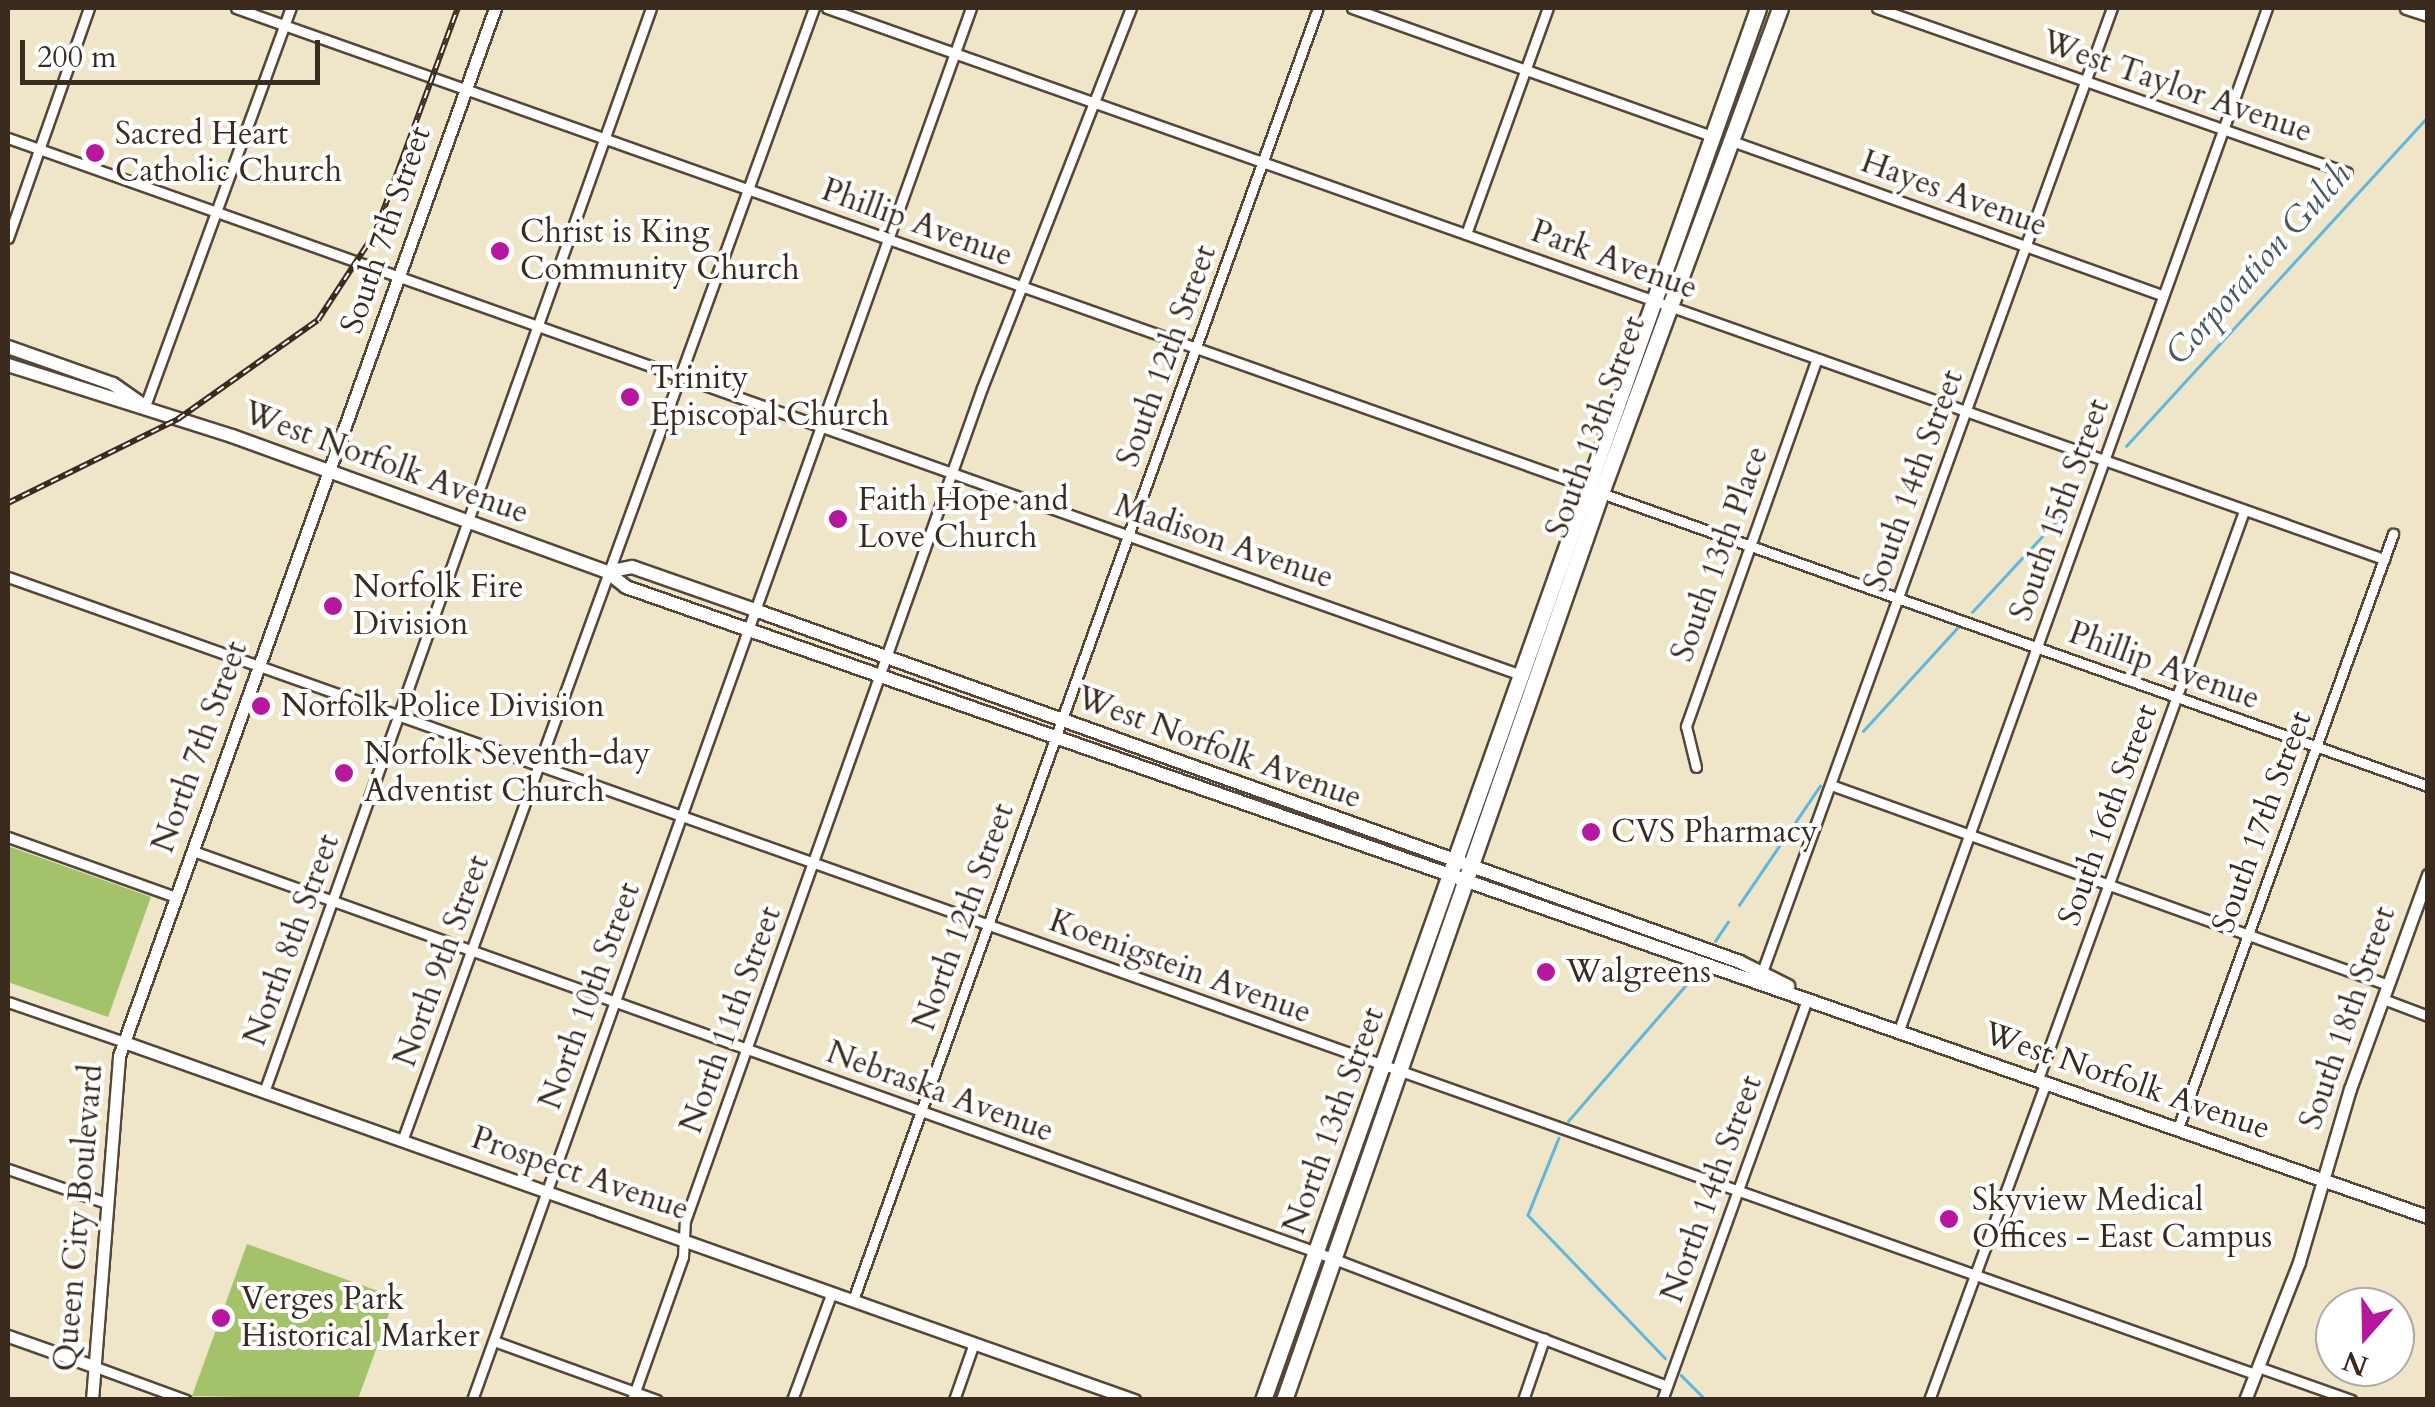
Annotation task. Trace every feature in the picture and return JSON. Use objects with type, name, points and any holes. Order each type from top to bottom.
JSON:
[{"type":"highway","name":"South 13th Street","points":[[1453,869],[1582,486],[1708,135],[1758,8]]},
{"type":"highway","name":"South 13th Street","points":[[1471,875],[1601,493],[1780,8]]},
{"type":"highway","name":"North 13th Street","points":[[1263,1400],[1453,869]]},
{"type":"highway","name":"North 13th Street","points":[[1284,1400],[1471,875]]},
{"type":"main road","name":"West Norfolk Avenue","points":[[8,347],[114,384],[145,406]]},
{"type":"main road","name":"West Norfolk Avenue","points":[[8,365],[108,401],[145,406],[328,471],[608,572],[626,586],[1056,738],[1762,972],[1808,996]]},
{"type":"main road","name":"West Norfolk Avenue","points":[[608,572],[632,567],[752,609],[1062,720],[1453,869]]},
{"type":"main road","name":"West Norfolk Avenue","points":[[1471,875],[1736,978],[1808,996],[2428,1218]]},
{"type":"street","points":[[8,238],[90,8]]},
{"type":"street","name":"Phillip Avenue","points":[[236,8],[1582,486]]},
{"type":"street","points":[[145,406],[290,8]]},
{"type":"street","name":"South 7th Street","points":[[328,471],[494,8]]},
{"type":"street","name":"North 8th Street","points":[[264,1092],[652,8]]},
{"type":"street","name":"North 9th Street","points":[[402,1141],[814,8]]},
{"type":"street","name":"Park Avenue","points":[[827,8],[2384,559]]},
{"type":"street","name":"North 10th Street","points":[[472,1400],[745,628],[971,8]]},
{"type":"street","name":"North 11th Street","points":[[634,1396],[683,1258],[683,1239],[747,1050],[885,658],[1020,286],[1131,8]]},
{"type":"street","name":"South 12th Street","points":[[1062,720],[1318,8]]},
{"type":"street","points":[[1352,8],[1708,135]]},
{"type":"street","points":[[1466,234],[1548,8]]},
{"type":"street","name":"West Taylor Avenue","points":[[1877,8],[2347,173]]},
{"type":"street","name":"South 14th Street","points":[[1762,972],[2112,8]]},
{"type":"street","name":"South 15th Street","points":[[1899,1030],[2268,8]]},
{"type":"street","points":[[2406,8],[2424,12]]},
{"type":"street","name":"Madison Avenue","points":[[8,138],[1518,674]]},
{"type":"street","name":"Hayes Avenue","points":[[1729,140],[2163,295]]},
{"type":"street","name":"South 13th Place","points":[[1696,766],[1686,726],[1816,360]]},
{"type":"street","name":"North 7th Street","points":[[124,1042],[328,471]]},
{"type":"street","name":"Phillip Avenue","points":[[1601,493],[2428,786]]},
{"type":"street","name":"South 16th Street","points":[[1928,1400],[2244,511]]},
{"type":"street","name":"South 17th Street","points":[[2178,1128],[2393,534]]},
{"type":"street","name":"Koenigstein Avenue","points":[[8,577],[1738,1193],[2351,1400]]},
{"type":"street","name":"North 12th Street","points":[[853,1300],[1062,720]]},
{"type":"street","points":[[1830,785],[2388,985]]},
{"type":"street","points":[[8,837],[176,897]]},
{"type":"street","name":"Nebraska Avenue","points":[[193,851],[1316,1252],[1334,1263],[1666,1386]]},
{"type":"street","name":"South 18th Street","points":[[2246,1400],[2428,875]]},
{"type":"street","name":"North 14th Street","points":[[1662,1400],[1808,996]]},
{"type":"street","points":[[2383,999],[2428,1016]]},
{"type":"street","name":"Prospect Avenue","points":[[8,1002],[832,1292],[1116,1397],[1134,1400]]},
{"type":"street","name":"Queen City Boulevard","points":[[92,1400],[111,1100],[124,1042]]},
{"type":"street","points":[[8,1169],[106,1203]]},
{"type":"street","points":[[792,1400],[832,1292]]},
{"type":"street","points":[[8,1336],[186,1400]]},
{"type":"street","points":[[1522,1400],[1544,1339]]},
{"type":"street","points":[[494,1341],[634,1396],[657,1400]]},
{"type":"street","points":[[954,1400],[974,1343]]},
{"type":"green space","points":[[8,846],[151,897],[108,1017],[8,982]]},
{"type":"green space","points":[[247,1244],[395,1297],[358,1399],[192,1396]]},
{"type":"waterway","name":"Corporation Gulch","points":[[2126,446],[2428,116]]},
{"type":"waterway","name":"Corporation Gulch","points":[[1972,612],[2074,502]]},
{"type":"waterway","name":"Corporation Gulch","points":[[1863,731],[1959,626]]},
{"type":"waterway","name":"Corporation Gulch","points":[[1739,905],[1820,786]]},
{"type":"waterway","name":"Corporation Gulch","points":[[1715,941],[1728,922]]},
{"type":"waterway","name":"Corporation Gulch","points":[[1568,1121],[1690,980]]},
{"type":"waterway","name":"Corporation Gulch","points":[[1559,1138],[1528,1215],[1665,1358]]},
{"type":"waterway","name":"Corporation Gulch","points":[[1681,1375],[1706,1400]]},
{"type":"railway","points":[[8,503],[178,419],[318,320],[375,233],[458,8]]},
{"type":"place","name":"Sacred Heart Catholic Church","points":[[95,153]]},
{"type":"place","name":"Christ is King Community Church","points":[[500,251]]},
{"type":"place","name":"Trinity Episcopal Church","points":[[630,397]]},
{"type":"place","name":"Faith Hope and Love Church","points":[[838,519]]},
{"type":"place","name":"Norfolk Fire Division","points":[[333,606]]},
{"type":"place","name":"Norfolk Police Division","points":[[261,706]]},
{"type":"place","name":"Norfolk Seventh-day Adventist Church","points":[[344,773]]},
{"type":"place","name":"CVS Pharmacy","points":[[1591,832]]},
{"type":"place","name":"Walgreens","points":[[1546,972]]},
{"type":"place","name":"Skyview Medical Offices - East Campus","points":[[1949,1219]]},
{"type":"place","name":"Verges Park Historical Marker","points":[[221,1318]]}]
